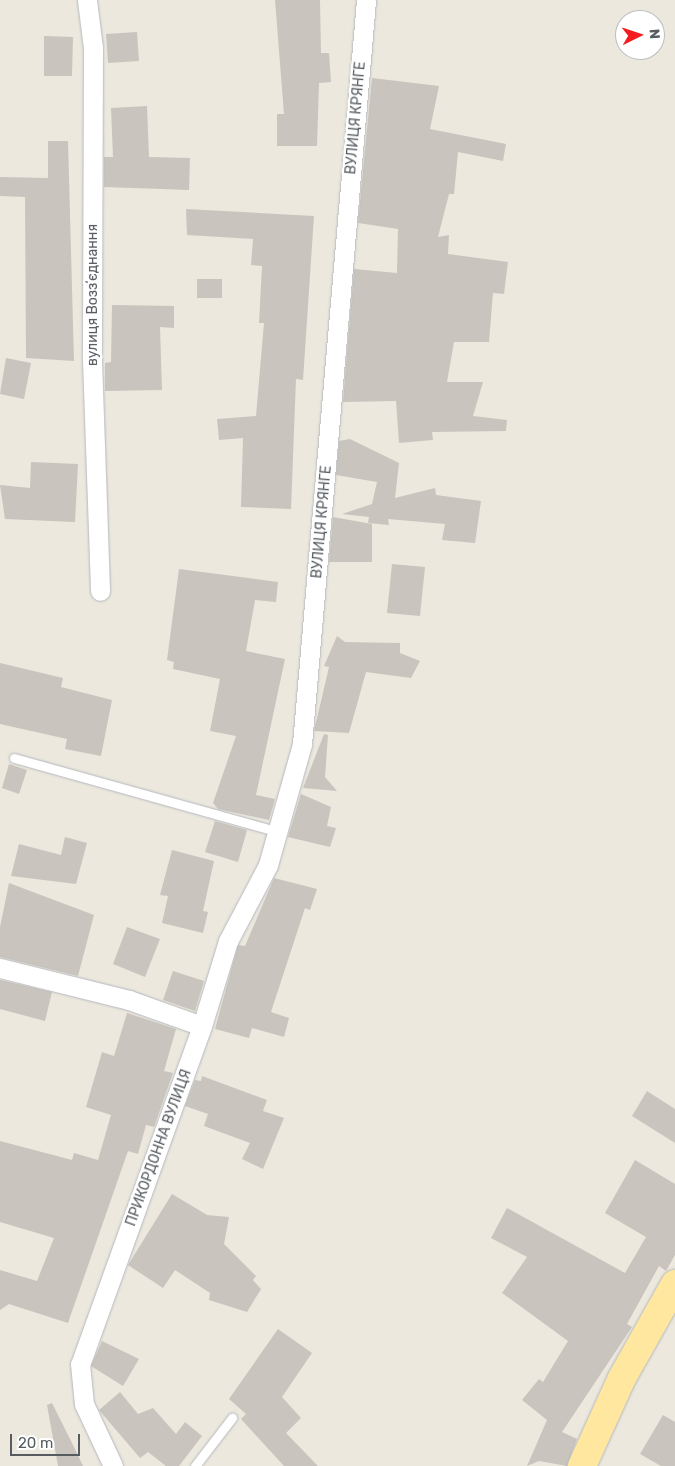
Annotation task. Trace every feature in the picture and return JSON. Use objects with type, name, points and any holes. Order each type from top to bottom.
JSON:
[{"type":"main road","points":[[582,1466],[622,1378],[675,1284]]},
{"type":"street","name":"вулиця Воззʼєднання","points":[[86,0],[94,48],[92,360],[100,591]]},
{"type":"street","name":"ВУЛИЦЯ КРЯНГЕ","points":[[202,1026],[228,941],[268,865],[279,832],[302,744],[366,0]]},
{"type":"street","points":[[0,968],[130,1000],[202,1026]]},
{"type":"street","name":"ПРИКОРДОННА ВУЛИЦЯ","points":[[113,1466],[84,1404],[80,1364],[202,1026]]},
{"type":"lane","points":[[14,758],[279,832]]},
{"type":"lane","points":[[195,1466],[232,1418]]},
{"type":"building","points":[[275,0],[320,0],[321,53],[329,53],[331,82],[319,83],[317,146],[277,146],[277,114],[284,114]]},
{"type":"building","points":[[137,32],[139,61],[108,63],[106,34]]},
{"type":"building","points":[[44,36],[73,37],[72,76],[44,76]]},
{"type":"building","points":[[372,78],[439,86],[430,129],[506,144],[503,161],[458,152],[454,194],[449,194],[438,237],[449,235],[448,254],[508,262],[504,294],[493,293],[489,342],[454,342],[447,382],[483,382],[473,416],[507,420],[506,431],[432,432],[433,440],[399,443],[396,401],[343,402],[354,269],[397,273],[398,229],[358,223]]},
{"type":"building","points":[[147,106],[149,157],[190,158],[189,190],[104,187],[104,157],[113,157],[111,108]]},
{"type":"building","points":[[48,141],[68,141],[74,361],[26,358],[25,197],[0,196],[0,177],[48,178]]},
{"type":"building","points":[[186,209],[314,216],[303,380],[296,379],[291,509],[241,507],[243,438],[219,440],[217,419],[256,416],[264,323],[259,323],[262,266],[251,265],[253,239],[187,235]]},
{"type":"building","points":[[197,279],[222,279],[222,298],[197,298]]},
{"type":"building","points":[[112,305],[174,306],[174,328],[160,327],[162,390],[105,391],[105,363],[111,362]]},
{"type":"building","points":[[6,358],[31,363],[24,399],[0,394]]},
{"type":"building","points":[[350,439],[399,463],[395,498],[435,488],[436,495],[481,501],[475,543],[442,540],[445,524],[388,519],[389,525],[368,523],[369,517],[342,514],[372,504],[377,482],[336,475],[339,441]]},
{"type":"building","points":[[31,462],[78,464],[75,522],[5,519],[0,485],[30,488]]},
{"type":"building","points":[[333,517],[372,524],[372,562],[329,562]]},
{"type":"building","points":[[392,564],[425,567],[420,616],[387,613]]},
{"type":"building","points":[[179,569],[278,582],[276,602],[255,600],[246,651],[285,659],[256,795],[275,799],[269,820],[218,809],[213,803],[236,736],[210,731],[220,679],[173,669],[174,662],[167,660]]},
{"type":"building","points":[[337,636],[345,642],[400,643],[400,653],[420,661],[411,678],[366,672],[349,733],[314,731],[329,667],[324,666]]},
{"type":"building","points":[[0,663],[63,678],[61,687],[112,700],[101,756],[65,749],[67,739],[0,724]]},
{"type":"building","points":[[324,734],[328,735],[325,777],[337,791],[303,788]]},
{"type":"building","points":[[9,764],[27,770],[19,794],[2,788]]},
{"type":"building","points":[[301,794],[331,807],[327,826],[336,828],[330,847],[288,837]]},
{"type":"building","points":[[215,821],[247,830],[238,862],[205,852]]},
{"type":"building","points":[[65,837],[87,843],[76,884],[11,876],[19,844],[61,855]]},
{"type":"building","points":[[172,850],[214,861],[203,911],[208,912],[203,933],[162,923],[168,896],[160,895]]},
{"type":"building","points":[[274,878],[317,889],[310,910],[305,908],[271,1012],[289,1018],[284,1037],[252,1028],[249,1038],[215,1029],[238,945],[245,946]]},
{"type":"building","points":[[9,883],[94,915],[78,976],[0,957],[0,927]]},
{"type":"building","points":[[127,927],[160,939],[145,977],[113,964]]},
{"type":"building","points":[[173,971],[204,981],[195,1011],[163,1000]]},
{"type":"building","points":[[0,980],[52,992],[45,1021],[0,1009]]},
{"type":"building","points":[[127,1013],[176,1029],[164,1071],[173,1073],[154,1127],[146,1125],[138,1154],[128,1151],[68,1323],[9,1304],[0,1310],[0,1270],[37,1281],[54,1238],[0,1222],[0,1141],[72,1160],[74,1153],[98,1160],[111,1115],[86,1107],[102,1052],[114,1056]]},
{"type":"building","points":[[202,1076],[267,1100],[263,1111],[284,1118],[263,1169],[242,1159],[250,1143],[204,1126],[208,1114],[185,1106],[195,1080],[201,1081]]},
{"type":"building","points":[[647,1091],[675,1109],[675,1143],[632,1116]]},
{"type":"building","points":[[635,1160],[675,1184],[675,1255],[666,1271],[659,1266],[627,1324],[632,1327],[562,1432],[577,1439],[567,1466],[539,1461],[527,1466],[547,1420],[522,1400],[539,1379],[543,1382],[568,1341],[502,1293],[527,1257],[491,1238],[507,1208],[625,1273],[646,1237],[605,1213]]},
{"type":"building","points":[[172,1194],[207,1215],[229,1217],[224,1244],[256,1276],[253,1280],[261,1289],[247,1312],[209,1300],[210,1293],[175,1270],[163,1288],[128,1265]]},
{"type":"building","points":[[278,1329],[312,1353],[282,1397],[301,1418],[286,1433],[318,1466],[284,1466],[241,1419],[246,1414],[229,1399]]},
{"type":"building","points":[[102,1341],[139,1359],[123,1386],[91,1366]]},
{"type":"building","points":[[120,1392],[138,1414],[153,1408],[176,1434],[185,1422],[202,1436],[179,1466],[166,1466],[148,1452],[140,1458],[99,1410]]},
{"type":"building","points":[[52,1403],[83,1466],[58,1466],[47,1405]]},
{"type":"building","points":[[663,1415],[675,1422],[675,1466],[661,1466],[640,1454]]}]
